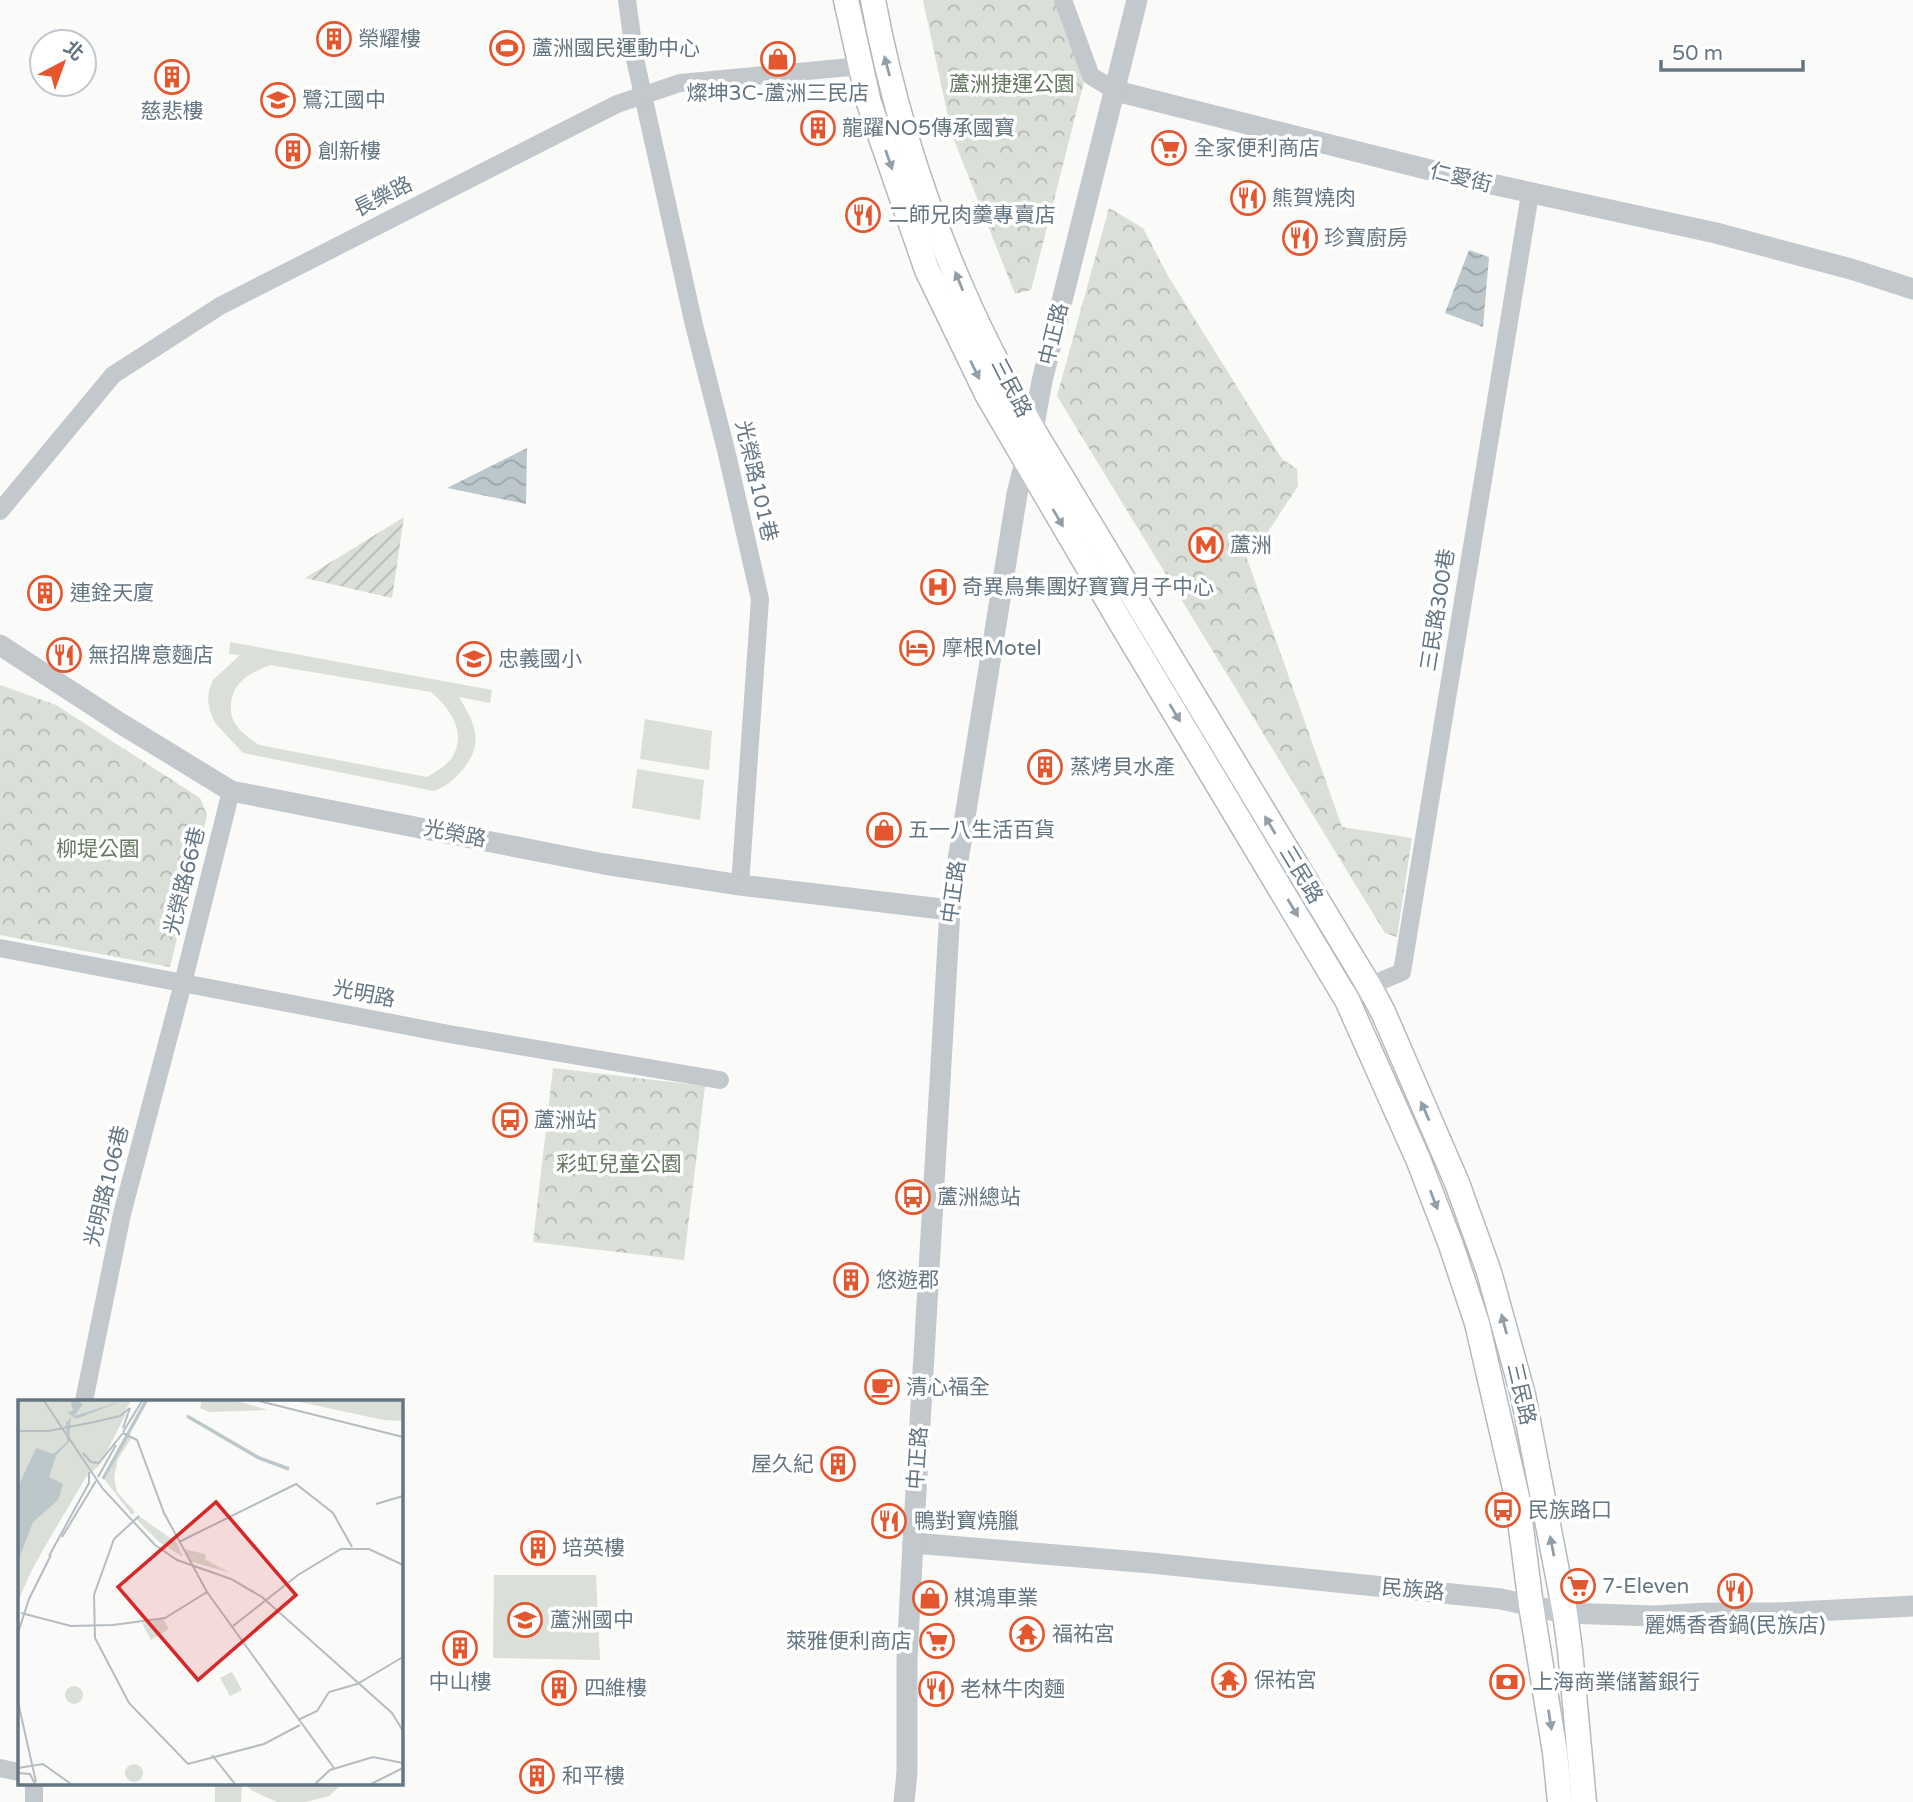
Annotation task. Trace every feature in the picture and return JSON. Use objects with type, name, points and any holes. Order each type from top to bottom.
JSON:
[{"type":"main road","name":"三民路","points":[[846,0],[869,103],[927,270],[988,396],[1347,1000],[1418,1159],[1477,1323],[1517,1497],[1560,1802]]},
{"type":"main road","name":"三民路","points":[[873,0],[881,43],[906,135],[965,296],[1033,430],[1383,1012],[1457,1183],[1489,1272],[1523,1395],[1570,1650],[1584,1802]]},
{"type":"street","name":"光榮路101巷","points":[[627,0],[635,60],[694,325],[760,599],[740,885]]},
{"type":"street","name":"仁愛街","points":[[1063,0],[1091,76],[1115,91],[1530,194],[1716,233],[1851,269],[1913,289]]},
{"type":"street","name":"中正路","points":[[904,1802],[907,1659],[950,910],[1017,494],[1042,381],[1138,0]]},
{"type":"street","name":"長樂路","points":[[0,511],[113,375],[220,306],[617,104],[680,83],[861,66]]},
{"type":"street","name":"三民路300巷","points":[[1347,1000],[1368,986],[1402,972],[1530,194]]},
{"type":"street","name":"光榮路","points":[[0,645],[231,791],[604,864],[740,885],[950,910]]},
{"type":"street","name":"光榮路66巷","points":[[183,983],[231,791]]},
{"type":"street","name":"光明路","points":[[0,948],[449,1034],[720,1080]]},
{"type":"street","name":"光明路106巷","points":[[84,1400],[122,1214],[183,983]]},
{"type":"street","name":"民族路","points":[[913,1543],[1488,1597],[1564,1613],[1653,1616],[1913,1606]]},
{"type":"street","points":[[0,1768],[18,1772]]},
{"type":"street","points":[[34,1784],[34,1802]]},
{"type":"green space","name":"蘆洲捷運公園","points":[[923,0],[1057,0],[1084,82],[1031,290],[1015,294],[952,135]]},
{"type":"green space","points":[[1109,208],[1143,228],[1168,276],[1282,459],[1297,469],[1298,486],[1258,547],[1245,553],[1342,827],[1412,838],[1397,937],[1385,933],[1057,396]]},
{"type":"green space","points":[[404,517],[392,598],[305,578]]},
{"type":"green space","points":[[230,642],[492,690],[490,703],[459,697],[473,724],[476,741],[474,749],[457,776],[434,791],[243,753],[215,723],[208,701],[213,680],[240,655],[229,654]],"holes":[[[270,665],[431,692],[450,712],[458,737],[451,759],[427,777],[259,745],[240,729],[231,713],[232,698],[243,680]]]},
{"type":"green space","name":"柳堤公園","points":[[0,685],[56,705],[200,798],[207,815],[170,967],[0,935]]},
{"type":"green space","points":[[645,719],[712,731],[709,770],[640,759]]},
{"type":"green space","points":[[637,769],[704,780],[700,820],[632,808]]},
{"type":"green space","name":"彩虹兒童公園","points":[[553,1068],[705,1086],[684,1260],[533,1242]]},
{"type":"green space","points":[[494,1575],[596,1575],[600,1660],[493,1658]]},
{"type":"green space","points":[[215,1784],[242,1784],[241,1802],[215,1802]]},
{"type":"green space","points":[[244,1784],[342,1784],[329,1796],[306,1802],[277,1802]]},
{"type":"water","points":[[1469,250],[1489,257],[1483,327],[1445,313]]},
{"type":"water","points":[[527,448],[526,504],[447,488]]},
{"type":"place","name":"榮耀樓","points":[[334,39]]},
{"type":"place","name":"蘆洲國民運動中心","points":[[507,48]]},
{"type":"place","name":"燦坤3C-蘆洲三民店","points":[[778,59]]},
{"type":"place","name":"慈悲樓","points":[[172,77]]},
{"type":"place","name":"鷺江國中","points":[[278,100]]},
{"type":"place","name":"龍躍NO5傳承國寶","points":[[818,128]]},
{"type":"place","name":"全家便利商店","points":[[1169,148]]},
{"type":"place","name":"創新樓","points":[[293,151]]},
{"type":"place","name":"熊賀燒肉","points":[[1248,198]]},
{"type":"place","name":"二師兄肉羹專賣店","points":[[863,215]]},
{"type":"place","name":"珍寶廚房","points":[[1300,238]]},
{"type":"place","name":"蘆洲","points":[[1206,545]]},
{"type":"place","name":"奇異鳥集團好寶寶月子中心","points":[[938,587]]},
{"type":"place","name":"連銓天廈","points":[[45,593]]},
{"type":"place","name":"摩根Motel","points":[[917,648]]},
{"type":"place","name":"無招牌意麵店","points":[[64,655]]},
{"type":"place","name":"忠義國小","points":[[474,659]]},
{"type":"place","name":"蒸烤貝水產","points":[[1045,767]]},
{"type":"place","name":"五一八生活百貨","points":[[884,830]]},
{"type":"place","name":"蘆洲站","points":[[510,1120]]},
{"type":"place","name":"蘆洲總站","points":[[913,1197]]},
{"type":"place","name":"悠遊郡","points":[[851,1280]]},
{"type":"place","name":"清心福全","points":[[882,1387]]},
{"type":"place","name":"屋久紀","points":[[838,1464]]},
{"type":"place","name":"民族路口","points":[[1503,1510]]},
{"type":"place","name":"鴨對寶燒臘","points":[[889,1521]]},
{"type":"place","name":"培英樓","points":[[538,1548]]},
{"type":"place","name":"7-Eleven","points":[[1578,1586]]},
{"type":"place","name":"麗媽香香鍋(民族店)","points":[[1735,1591]]},
{"type":"place","name":"棋鴻車業","points":[[930,1598]]},
{"type":"place","name":"蘆洲國中","points":[[525,1620]]},
{"type":"place","name":"福祐宮","points":[[1027,1634]]},
{"type":"place","name":"萊雅便利商店","points":[[937,1641]]},
{"type":"place","name":"中山樓","points":[[460,1648]]},
{"type":"place","name":"保祐宮","points":[[1229,1680]]},
{"type":"place","name":"上海商業儲蓄銀行","points":[[1507,1682]]},
{"type":"place","name":"四維樓","points":[[559,1688]]},
{"type":"place","name":"老林牛肉麵","points":[[936,1689]]},
{"type":"place","name":"和平樓","points":[[537,1776]]}]
